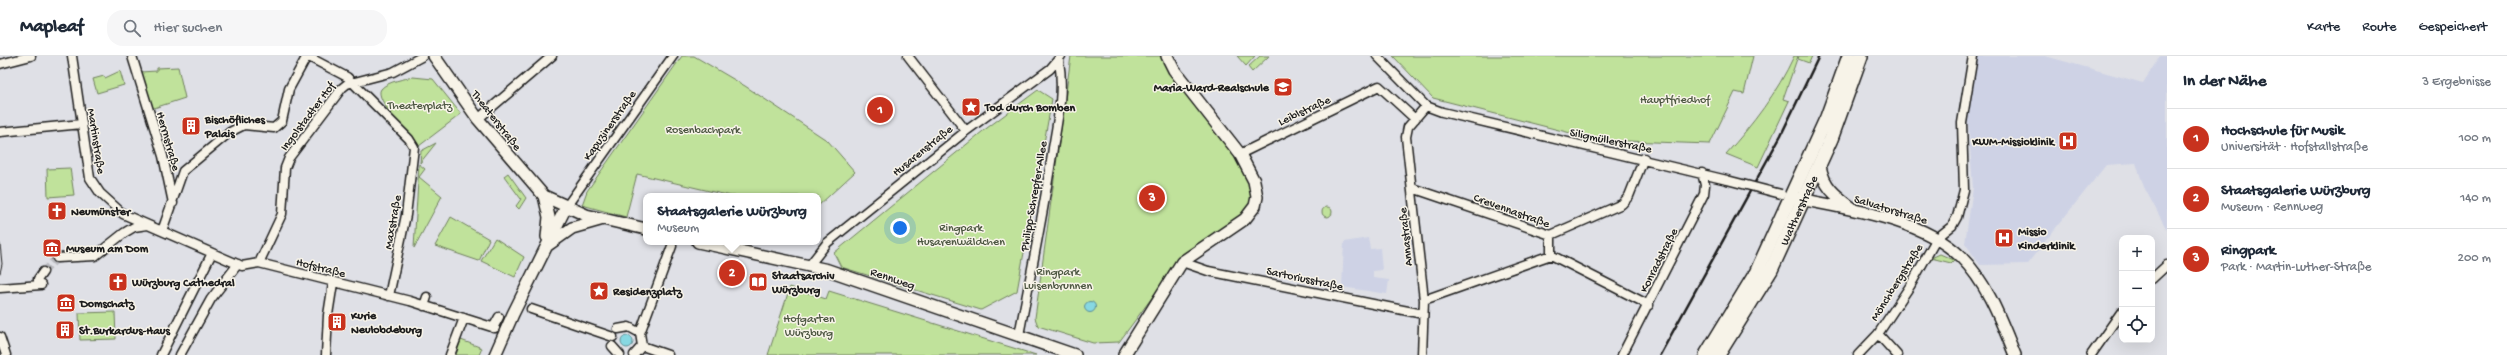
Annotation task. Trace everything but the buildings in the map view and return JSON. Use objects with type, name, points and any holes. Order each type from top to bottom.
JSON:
[{"type":"main road","name":"Waltherstraße","points":[[1706,355],[1745,292],[1792,197],[1836,95],[1849,56]]},
{"type":"main road","name":"Waltherstraße","points":[[1718,355],[1771,270],[1792,197],[1820,166],[1847,99],[1861,56]]},
{"type":"street","points":[[0,64],[31,56]]},
{"type":"street","name":"Martinstraße","points":[[72,56],[90,178],[96,188],[110,204],[123,214],[148,225]]},
{"type":"street","name":"Herrnstraße","points":[[132,56],[163,156],[173,203]]},
{"type":"street","points":[[162,231],[183,171],[230,132],[244,125],[274,128],[282,122],[289,89],[306,58],[350,80],[393,72],[423,56]]},
{"type":"street","name":"Theaterstraße","points":[[434,56],[478,119],[544,196],[566,207]]},
{"type":"street","points":[[478,119],[552,56]]},
{"type":"street","name":"Kapuzinerstraße","points":[[566,207],[673,56]]},
{"type":"street","points":[[908,56],[966,131]]},
{"type":"street","points":[[1124,355],[1182,262],[1245,219],[1255,206],[1256,185],[1240,154],[1174,70],[1167,56]]},
{"type":"street","points":[[1377,56],[1426,106]]},
{"type":"street","name":"Mönchbergstraße","points":[[1858,355],[1878,334],[1910,286],[1937,238],[1952,226],[1961,205],[1964,190],[1962,123],[1973,56]]},
{"type":"street","name":"Husarenstraße","points":[[808,267],[827,243],[966,131],[1060,58]]},
{"type":"street","name":"Philipp-Schrepfer-Allee","points":[[1019,334],[1048,182],[1057,124],[1062,80],[1060,58]]},
{"type":"street","name":"Maxstraße","points":[[350,80],[409,139],[414,151],[405,220],[389,296]]},
{"type":"street","name":"Ingolstadter Hof","points":[[259,263],[282,214],[286,168],[296,148],[342,88],[350,80]]},
{"type":"street","name":"Leiblstraße","points":[[1240,154],[1379,86],[1415,119]]},
{"type":"street","name":"Annastraße","points":[[1422,355],[1424,300],[1406,137],[1408,127],[1426,106]]},
{"type":"street","name":"Siligmüllerstraße","points":[[1426,106],[1442,112],[1595,150],[1644,158],[1792,197]]},
{"type":"street","points":[[0,132],[82,124]]},
{"type":"street","points":[[1551,235],[1622,204],[1629,196],[1644,158]]},
{"type":"street","points":[[1820,166],[1825,183],[1831,192],[1858,212]]},
{"type":"street","name":"Konradstraße","points":[[1622,355],[1649,305],[1704,194],[1705,185],[1702,173]]},
{"type":"street","name":"Crevennastraße","points":[[1412,188],[1551,235],[1551,255]]},
{"type":"street","name":"Theaterstraße","points":[[544,196],[549,217],[544,248]]},
{"type":"street","name":"Salvatorstraße","points":[[1792,197],[1858,212],[1921,230],[1937,238],[1962,258],[1984,289],[2000,317],[2015,355]]},
{"type":"street","points":[[495,355],[544,248],[566,207],[602,219],[643,229]]},
{"type":"street","points":[[544,248],[572,228],[602,219]]},
{"type":"street","points":[[58,258],[93,260],[129,230],[148,225]]},
{"type":"street","name":"Hofstraße","points":[[148,225],[242,266],[259,263],[333,284],[410,301],[463,322],[494,328],[498,317]]},
{"type":"street","name":"Rennweg","points":[[711,245],[808,267],[828,270],[1019,334],[1075,355]]},
{"type":"street","points":[[642,346],[640,333],[672,246]]},
{"type":"street","points":[[161,355],[212,253]]},
{"type":"street","points":[[1424,300],[1551,255],[1649,305]]},
{"type":"street","name":"Sartoriusstraße","points":[[1182,262],[1208,271],[1423,314]]},
{"type":"street","points":[[180,355],[211,299],[238,264]]},
{"type":"street","points":[[2155,276],[2167,265]]},
{"type":"street","points":[[0,288],[40,285],[38,279],[43,272]]},
{"type":"street","points":[[326,355],[333,284]]},
{"type":"street","points":[[424,306],[427,297]]},
{"type":"street","points":[[531,310],[613,337]]},
{"type":"street","points":[[2091,355],[2119,315]]},
{"type":"street","points":[[450,355],[463,322]]},
{"type":"street","points":[[618,329],[629,327],[640,333]]},
{"type":"street","points":[[1878,334],[1898,355]]},
{"type":"street","points":[[0,337],[6,355]]},
{"type":"street","points":[[612,346],[620,355]]},
{"type":"street","points":[[634,355],[642,346]]},
{"type":"street","points":[[642,346],[668,355]]},
{"type":"shaded area","name":"KWM-Missioklinik","points":[[1977,56],[2045,56],[2143,83],[2160,56],[2167,56],[2167,230],[2144,187],[2136,163],[2106,165],[2027,264],[1980,265],[1965,243],[1973,188],[1968,120]]},
{"type":"shaded area","points":[[1368,238],[1370,249],[1380,248],[1382,270],[1373,271],[1373,278],[1389,280],[1387,294],[1342,287],[1344,242]]},
{"type":"green space","name":"Rosenbachpark","points":[[682,56],[694,56],[745,86],[828,141],[855,172],[821,203],[821,193],[718,193],[637,174],[626,217],[582,205],[587,191]]},
{"type":"green space","name":"Ringpark Luisenbrunnen","points":[[1071,56],[1167,56],[1223,136],[1254,189],[1253,206],[1243,216],[1182,257],[1119,342],[1093,343],[1038,326],[1035,318]]},
{"type":"green space","points":[[1237,56],[1255,56],[1246,66]]},
{"type":"green space","points":[[1260,56],[1269,56],[1252,72],[1248,67]]},
{"type":"green space","name":"Hauptfriedhof","points":[[1393,56],[1753,56],[1744,94],[1735,92],[1710,144],[1598,140],[1433,98]]},
{"type":"green space","points":[[1794,56],[1798,56],[1783,99],[1789,101],[1758,167],[1726,154],[1764,108],[1780,83]]},
{"type":"green space","points":[[1799,56],[1812,56],[1809,63],[1798,59]]},
{"type":"green space","points":[[178,67],[185,98],[151,109],[140,72],[157,71],[157,68]]},
{"type":"green space","points":[[120,71],[124,85],[97,93],[93,79],[104,76],[105,78]]},
{"type":"green space","name":"Theaterplatz","points":[[413,77],[433,79],[461,114],[419,146],[387,109],[380,94],[381,89],[384,86]]},
{"type":"green space","name":"Ringpark Husarenwäldchen","points":[[1038,90],[1052,99],[1017,291],[981,310],[841,267],[834,253],[983,131]]},
{"type":"green space","points":[[436,143],[420,163],[421,151]]},
{"type":"green space","points":[[419,164],[425,169],[419,177],[442,196],[414,248]]},
{"type":"green space","points":[[70,168],[74,195],[48,197],[47,169]]},
{"type":"green space","points":[[508,173],[526,198],[519,209],[516,206],[521,199],[504,176]]},
{"type":"green space","points":[[1325,207],[1329,207],[1331,208],[1331,216],[1325,217],[1322,214],[1322,210]]},
{"type":"green space","points":[[451,217],[489,239],[479,261],[435,246]]},
{"type":"green space","points":[[495,238],[524,257],[515,277],[481,261]]},
{"type":"green space","points":[[1940,254],[1954,260],[1951,263],[1931,258]]},
{"type":"green space","name":"Hofgarten Würzburg","points":[[790,287],[826,299],[829,291],[1036,355],[768,355]]},
{"type":"green space","points":[[115,312],[116,339],[80,340],[79,313]]},
{"type":"green space","points":[[461,340],[482,348],[479,355],[456,355]]},
{"type":"water","points":[[1090,301],[1094,303],[1096,307],[1094,311],[1090,313],[1086,311],[1084,307],[1086,303]]},
{"type":"water","points":[[629,336],[632,337],[632,347],[625,348],[622,347],[621,340],[622,337]]},
{"type":"tunnel","points":[[43,272],[57,258]]},
{"type":"tram line","points":[[0,244],[2,264],[0,273]]},
{"type":"railway","points":[[1660,355],[1781,135],[1819,56]]},
{"type":"place","name":"Maria-Ward-Realschule","points":[[1283,87]]},
{"type":"place","name":"Tod durch Bomben","points":[[971,107]]},
{"type":"place","name":"Hochschule für Musik","points":[[880,110]]},
{"type":"place","name":"Bischöfliches Palais","points":[[191,126]]},
{"type":"place","name":"KWM-Missioklinik","points":[[2068,141]]},
{"type":"place","name":"Ringpark","points":[[1152,198]]},
{"type":"place","name":"Neumünster","points":[[57,211]]},
{"type":"place","name":"Missio Kinderklinik","points":[[2004,238]]},
{"type":"place","name":"Museum am Dom","points":[[52,248]]},
{"type":"place","name":"Staatsgalerie Würzburg","points":[[732,273]]},
{"type":"place","name":"Würzburg Cathedral","points":[[118,282]]},
{"type":"place","name":"Staatsarchiv Würzburg","points":[[758,282]]},
{"type":"place","name":"Residenzplatz","points":[[599,291]]},
{"type":"place","name":"Domschatz","points":[[66,303]]},
{"type":"place","name":"Kurie Neulobdeburg","points":[[337,322]]},
{"type":"place","name":"St.Burkardus-Haus","points":[[65,330]]}]
